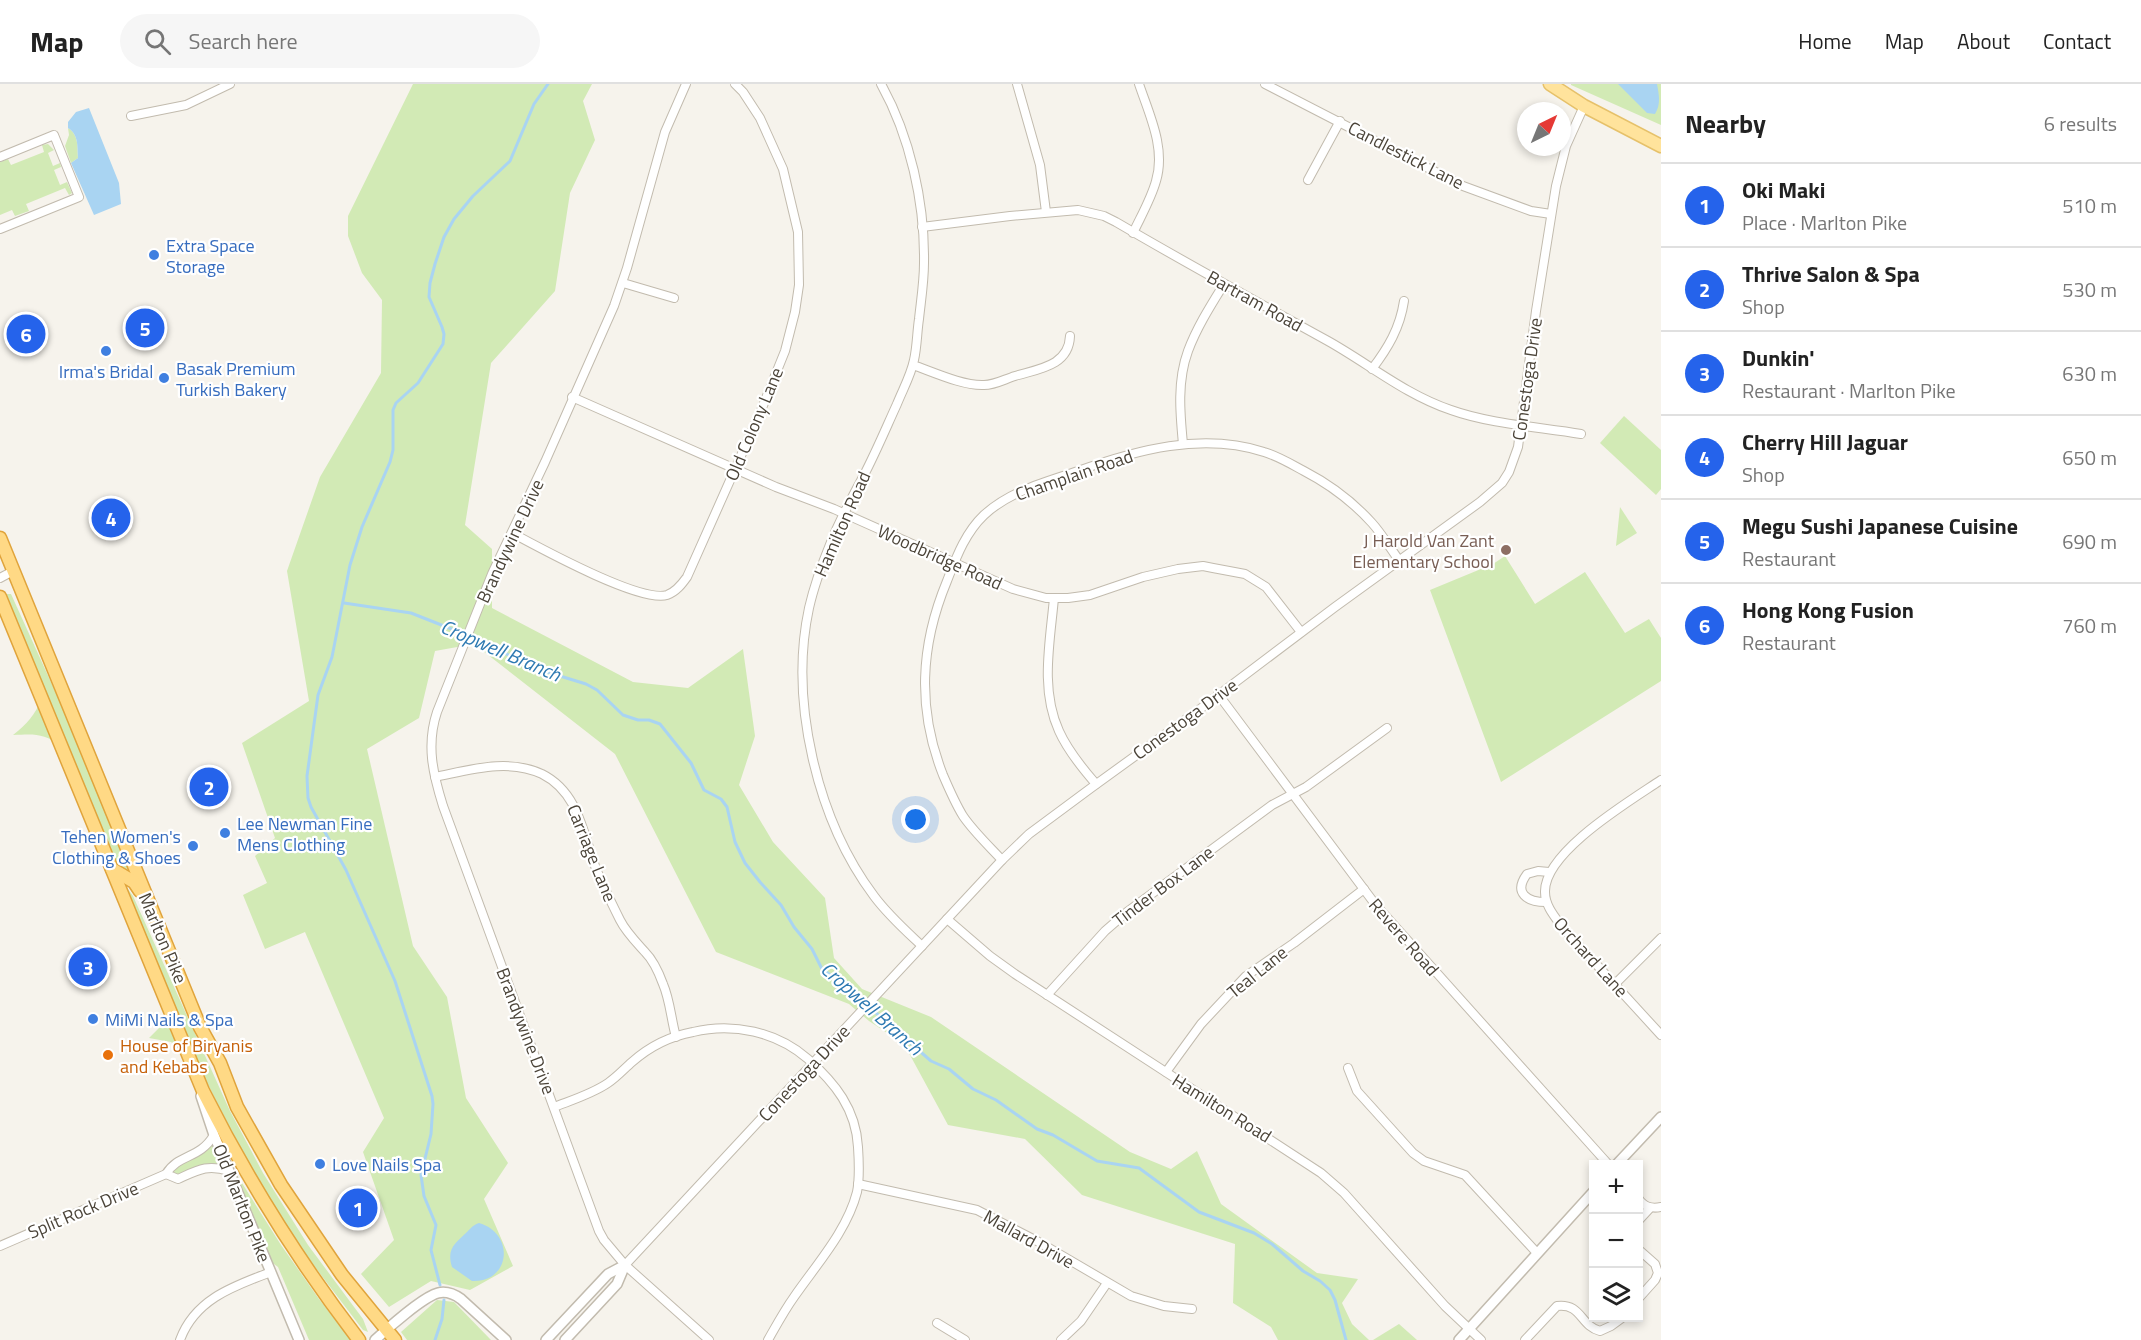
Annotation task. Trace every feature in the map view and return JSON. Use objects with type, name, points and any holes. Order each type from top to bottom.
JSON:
[{"type":"highway","name":"Marlton Pike","points":[[0,538],[200,1027],[220,1063],[237,1107],[280,1185],[342,1275],[395,1340]]},
{"type":"highway","name":"Marlton Pike","points":[[0,597],[191,1065],[232,1148],[274,1220],[359,1340]]},
{"type":"highway","points":[[112,869],[134,882],[148,901]]},
{"type":"main road","points":[[1550,84],[1565,89],[1584,106],[1661,146]]},
{"type":"street","points":[[131,116],[186,105],[230,84]]},
{"type":"street","name":"Brandywine Drive","points":[[686,84],[665,132],[623,283],[545,462],[492,574],[437,711],[432,728],[431,747],[435,777],[472,887],[599,1231],[626,1265],[710,1340]]},
{"type":"street","name":"Old Colony Lane","points":[[512,533],[561,559],[649,596],[666,596],[675,591],[687,577],[785,351],[799,285],[800,258],[793,206],[783,169],[760,118],[735,84]]},
{"type":"street","name":"Hamilton Road","points":[[881,84],[894,110],[909,154],[916,184],[922,227],[923,291],[913,365],[881,441],[843,514],[812,597],[803,653],[804,697],[813,757],[830,816],[852,862],[880,904],[922,946]]},
{"type":"street","points":[[1017,84],[1040,165],[1046,212]]},
{"type":"street","points":[[1133,233],[1156,180],[1160,159],[1154,130],[1139,84]]},
{"type":"street","name":"Candlestick Lane","points":[[1265,84],[1463,186],[1531,211],[1551,214]]},
{"type":"street","name":"Conestoga Drive","points":[[565,1340],[617,1284],[626,1265],[1002,860],[1029,834],[1480,502],[1502,483],[1515,460],[1522,424],[1536,311],[1562,158],[1584,106]]},
{"type":"street","points":[[1308,180],[1340,121]]},
{"type":"street","points":[[0,157],[54,135],[79,197],[0,229]]},
{"type":"street","name":"Bartram Road","points":[[922,227],[1078,210],[1104,216],[1329,342],[1412,392],[1451,411],[1581,434]]},
{"type":"street","points":[[623,283],[674,298]]},
{"type":"street","points":[[1183,444],[1180,399],[1185,363],[1198,329],[1224,284]]},
{"type":"street","points":[[1372,369],[1394,336],[1404,301]]},
{"type":"street","points":[[913,365],[947,377],[984,385],[1052,364],[1065,354],[1070,336]]},
{"type":"street","name":"Woodbridge Road","points":[[572,397],[1013,590],[1054,598],[1090,595],[1143,577],[1203,566],[1245,574],[1257,580],[1274,595],[1301,632]]},
{"type":"street","name":"Champlain Road","points":[[1002,860],[958,808],[939,763],[928,722],[925,690],[927,650],[935,612],[967,536],[992,508],[1032,486],[1147,450],[1183,444],[1244,447],[1263,451],[1287,461],[1322,482],[1355,507],[1373,525],[1399,560]]},
{"type":"street","points":[[0,578],[13,571]]},
{"type":"street","points":[[1054,598],[1048,659],[1051,708],[1064,742],[1095,784]]},
{"type":"street","name":"Revere Road","points":[[1218,694],[1408,944],[1604,1160]]},
{"type":"street","name":"Tinder Box Lane","points":[[1047,995],[1105,931],[1126,912],[1272,805],[1294,794],[1387,728]]},
{"type":"street","name":"Carriage Lane","points":[[435,777],[486,767],[510,766],[533,770],[563,789],[575,808],[599,876],[621,923],[647,953],[659,975],[668,996],[670,1018],[676,1037]]},
{"type":"street","name":"Orchard Lane","points":[[1661,780],[1573,842],[1555,862],[1545,892],[1550,911],[1661,1035]]},
{"type":"street","points":[[1546,902],[1534,902],[1528,899],[1521,889],[1521,883],[1527,874],[1538,871],[1550,872]]},
{"type":"street","name":"Teal Lane","points":[[1166,1072],[1201,1024],[1246,976],[1294,943],[1364,889]]},
{"type":"street","name":"Hamilton Road","points":[[947,919],[990,956],[1047,995],[1322,1173],[1344,1193],[1445,1306],[1481,1340]]},
{"type":"street","points":[[1614,984],[1661,938]]},
{"type":"street","points":[[554,1107],[601,1088],[641,1055],[676,1037],[692,1032],[722,1028],[758,1032],[787,1044],[827,1076],[839,1091],[858,1133],[856,1194],[841,1229],[786,1308],[768,1340]]},
{"type":"street","name":"Old Marlton Pike","points":[[191,1065],[214,1135],[299,1340]]},
{"type":"street","points":[[1348,1068],[1357,1091],[1413,1154],[1424,1161],[1466,1174],[1536,1253]]},
{"type":"street","points":[[1621,1160],[1661,1117]]},
{"type":"street","name":"Split Rock Drive","points":[[0,1246],[166,1174],[172,1164],[207,1146],[214,1135]]},
{"type":"street","name":"Split Rock Drive","points":[[166,1174],[178,1179],[206,1167],[229,1171]]},
{"type":"street","name":"Mallard Drive","points":[[858,1185],[977,1210],[1037,1241],[1131,1296],[1154,1304],[1192,1309]]},
{"type":"street","points":[[1459,1340],[1589,1195]]},
{"type":"street","points":[[1643,1204],[1650,1208],[1661,1208]]},
{"type":"street","points":[[1643,1216],[1650,1208]]},
{"type":"street","points":[[1643,1253],[1655,1264],[1658,1273],[1643,1293]]},
{"type":"street","name":"Conestoga Drive","points":[[546,1340],[608,1274],[626,1265]]},
{"type":"street","points":[[180,1340],[189,1323],[210,1300],[226,1289],[271,1272]]},
{"type":"street","points":[[1061,1340],[1081,1321],[1107,1283]]},
{"type":"street","points":[[375,1340],[428,1298],[443,1292],[460,1299],[506,1340]]},
{"type":"street","points":[[1525,1340],[1557,1306],[1567,1305],[1573,1308],[1591,1326],[1600,1331],[1616,1322]]},
{"type":"street","points":[[938,1323],[965,1340]]},
{"type":"green space","points":[[413,84],[592,84],[583,101],[595,140],[570,193],[555,291],[491,363],[465,525],[492,549],[492,608],[633,682],[688,688],[743,649],[755,736],[739,785],[773,842],[825,898],[834,958],[862,989],[931,1017],[1130,1152],[1171,1169],[1197,1151],[1221,1204],[1317,1273],[1358,1279],[1342,1303],[1352,1324],[1369,1340],[1278,1340],[1271,1327],[1233,1303],[1235,1244],[1082,1195],[1025,1139],[948,1125],[904,1044],[869,1021],[849,1004],[716,952],[615,754],[474,644],[435,651],[419,718],[367,749],[413,946],[447,997],[466,1098],[508,1163],[484,1199],[513,1266],[470,1290],[431,1281],[389,1307],[361,1274],[394,1240],[363,1152],[384,1118],[305,932],[265,949],[243,895],[267,883],[255,856],[275,838],[242,743],[309,701],[287,571],[320,477],[381,373],[382,300],[362,273],[348,236],[348,216]]},
{"type":"green space","points":[[1571,84],[1661,84],[1661,125],[1571,85]]},
{"type":"green space","points":[[68,128],[76,137],[77,145],[78,158],[71,163],[65,146],[69,135]]},
{"type":"green space","points":[[48,144],[54,150],[48,153],[53,166],[60,163],[61,167],[54,170],[60,185],[67,182],[72,193],[69,195],[65,188],[26,204],[29,211],[15,216],[12,210],[0,215],[0,162],[8,159],[11,165],[44,152],[42,145]]},
{"type":"green space","points":[[1624,416],[1661,450],[1661,489],[1656,495],[1600,443]]},
{"type":"green space","points":[[1620,507],[1637,533],[1616,546]]},
{"type":"green space","points":[[1505,556],[1535,604],[1585,572],[1625,633],[1649,619],[1661,638],[1661,681],[1501,782],[1430,590],[1493,564]]},
{"type":"green space","points":[[7,594],[11,594],[69,722],[128,864],[130,876],[117,867]]},
{"type":"green space","points":[[42,698],[62,746],[39,735],[13,735],[30,719]]},
{"type":"green space","points":[[125,885],[133,896],[230,1111],[263,1173],[308,1245],[363,1319],[368,1332],[363,1330],[308,1258],[266,1193],[229,1126],[191,1051]]},
{"type":"green space","points":[[166,1015],[188,1057],[171,1042],[149,1038],[160,1027]]},
{"type":"green space","points":[[214,1135],[229,1171],[216,1167],[178,1179],[166,1174],[199,1152]]},
{"type":"green space","points":[[235,1172],[281,1245],[351,1340],[309,1340],[278,1267],[270,1261]]},
{"type":"green space","points":[[437,1300],[454,1302],[491,1340],[407,1340],[401,1332]]},
{"type":"green space","points":[[1399,1324],[1417,1340],[1373,1340]]},
{"type":"water","points":[[1618,84],[1657,84],[1659,103],[1655,114],[1647,113]]},
{"type":"water","points":[[89,108],[119,183],[121,204],[94,215],[71,163],[78,158],[77,145],[76,137],[68,128],[68,122],[76,112]]},
{"type":"water","points":[[479,1223],[491,1229],[499,1237],[504,1257],[501,1266],[494,1274],[485,1280],[472,1281],[452,1267],[450,1255],[456,1243]]},
{"type":"waterway","points":[[440,1285],[431,1250],[436,1225],[424,1196],[421,1175],[431,1134],[432,1096],[395,981],[346,870],[311,807],[308,798],[307,776],[318,695],[332,657],[350,565],[362,527],[393,450],[393,410],[396,403],[418,383],[443,344],[442,327],[429,297],[430,283],[444,237],[454,219],[473,196],[510,161],[534,104],[548,84]]},
{"type":"waterway","name":"Cropwell Branch","points":[[344,603],[411,613],[477,639],[534,668],[586,684],[597,690],[623,715],[660,724],[691,763],[704,790],[721,799],[727,807],[735,842],[745,863],[781,905],[794,927],[812,949],[822,969],[843,984],[931,1061],[949,1069],[973,1089],[996,1100],[1037,1129],[1053,1135],[1097,1161],[1139,1168],[1199,1212],[1254,1233],[1272,1244],[1303,1271],[1330,1290],[1346,1340]]},
{"type":"waterway","points":[[435,1340],[442,1319],[444,1300]]},
{"type":"place","name":"Extra Space Storage","points":[[154,255]]},
{"type":"place","name":"Megu Sushi Japanese Cuisine","points":[[145,328]]},
{"type":"place","name":"Hong Kong Fusion","points":[[26,334]]},
{"type":"place","name":"Irma's Bridal","points":[[106,351]]},
{"type":"place","name":"Basak Premium Turkish Bakery","points":[[164,378]]},
{"type":"place","name":"Cherry Hill Jaguar","points":[[111,518]]},
{"type":"place","name":"J Harold Van Zant Elementary School","points":[[1506,550]]},
{"type":"place","name":"Thrive Salon & Spa","points":[[209,787]]},
{"type":"place","name":"Lee Newman Fine Mens Clothing","points":[[225,833]]},
{"type":"place","name":"Tehen Women's Clothing & Shoes","points":[[193,846]]},
{"type":"place","name":"Dunkin'","points":[[88,967]]},
{"type":"place","name":"MiMi Nails & Spa","points":[[93,1019]]},
{"type":"place","name":"House of Biryanis and Kebabs","points":[[108,1055]]},
{"type":"place","name":"Love Nails Spa","points":[[320,1164]]},
{"type":"place","name":"Oki Maki","points":[[358,1208]]}]
